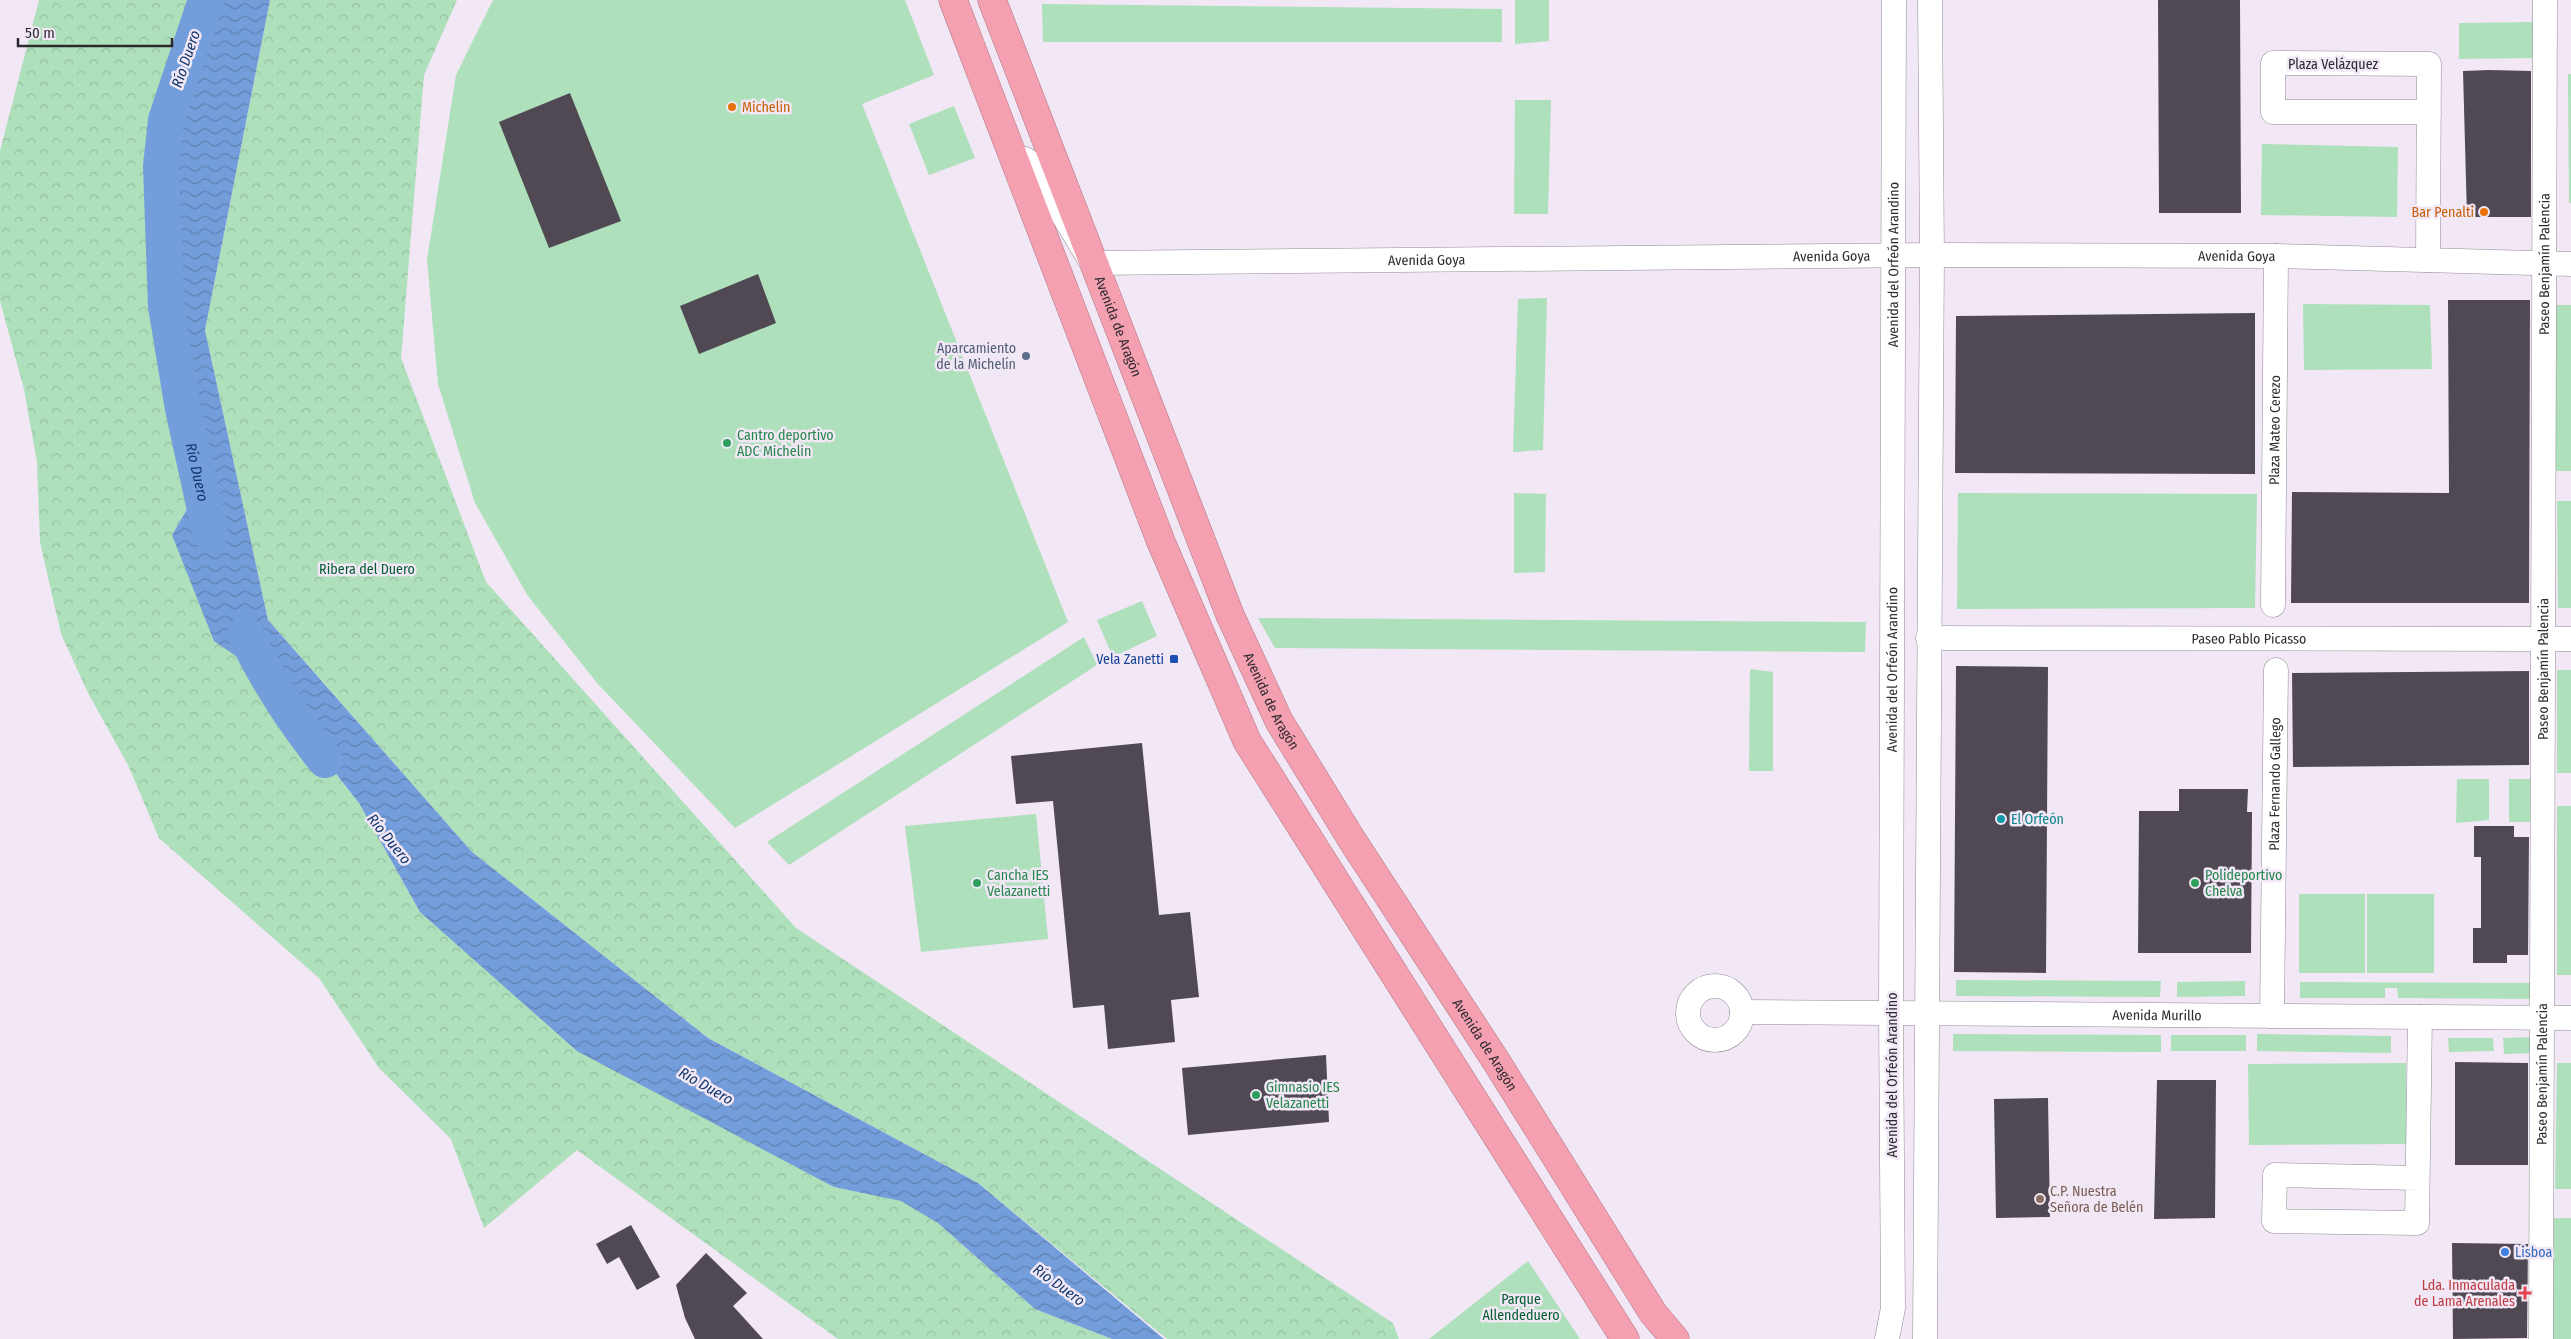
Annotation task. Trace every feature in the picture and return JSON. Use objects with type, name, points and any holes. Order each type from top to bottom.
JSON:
[{"type":"highway","points":[[953,0],[1161,542],[1247,741],[1625,1339]]},
{"type":"highway","name":"Avenida de Aragón","points":[[992,0],[1092,263],[1230,616],[1279,721],[1352,840],[1496,1061],[1653,1313],[1675,1339]]},
{"type":"street","name":"Avenida del Orfeón Arandino","points":[[1887,1339],[1893,1308],[1891,1014],[1894,0]]},
{"type":"street","points":[[1925,1339],[1928,638],[1932,255],[1930,0]]},
{"type":"street","name":"Paseo Benjamín Palencia","points":[[2542,1339],[2545,0]]},
{"type":"street","name":"Plaza Velázquez","points":[[2428,260],[2429,112],[2429,64],[2273,63],[2273,112],[2429,112]]},
{"type":"street","points":[[1015,159],[1024,159],[1032,164],[1092,263]]},
{"type":"street","name":"Avenida Goya","points":[[1092,263],[1932,255],[2276,256],[2571,264]]},
{"type":"street","name":"Plaza Mateo Cerezo","points":[[2273,605],[2276,256]]},
{"type":"street","name":"Paseo Pablo Picasso","points":[[1928,638],[2571,639]]},
{"type":"street","name":"Plaza Fernando Gallego","points":[[2272,1016],[2276,670]]},
{"type":"street","name":"Avenida Murillo","points":[[1742,1012],[2571,1018]]},
{"type":"street","points":[[2417,1178],[2275,1175],[2274,1221],[2416,1223],[2417,1178],[2420,1017]]},
{"type":"green space","points":[[39,0],[206,0],[163,243],[166,306],[183,409],[200,487],[172,535],[296,723],[359,803],[420,912],[834,1187],[901,1200],[938,1223],[1035,1309],[1112,1339],[838,1339],[577,1150],[484,1228],[451,1139],[379,1068],[319,978],[159,838],[128,765],[88,693],[61,634],[40,542],[37,462],[24,389],[0,301],[0,151]]},
{"type":"green space","name":"Ribera del Duero","points":[[270,0],[457,0],[424,75],[401,358],[486,582],[796,928],[1393,1323],[1399,1339],[1167,1339],[978,1183],[708,1038],[472,852],[268,620],[205,330]]},
{"type":"green space","name":"Cantro deportivo ADC Michelin","points":[[493,0],[905,0],[934,75],[862,104],[1068,622],[735,828],[597,683],[528,596],[475,503],[438,384],[427,260],[456,75]]},
{"type":"green space","points":[[1515,0],[1549,0],[1549,41],[1515,44]]},
{"type":"green space","points":[[1042,4],[1502,9],[1502,42],[1043,42]]},
{"type":"green space","points":[[2533,22],[2534,58],[2459,59],[2459,23]]},
{"type":"green space","points":[[2568,74],[2571,74],[2571,203],[2569,203]]},
{"type":"green space","points":[[1515,100],[1551,100],[1548,214],[1514,214]]},
{"type":"green space","points":[[954,106],[975,158],[929,175],[909,124]]},
{"type":"green space","points":[[2262,144],[2398,147],[2397,217],[2261,215]]},
{"type":"green space","points":[[1547,298],[1543,450],[1513,452],[1518,299]]},
{"type":"green space","points":[[2303,304],[2430,305],[2432,369],[2304,370]]},
{"type":"green space","points":[[2556,305],[2571,305],[2571,471],[2554,471]]},
{"type":"green space","points":[[1514,493],[1546,494],[1545,572],[1514,573]]},
{"type":"green space","points":[[1958,493],[2257,494],[2255,608],[1957,609]]},
{"type":"green space","points":[[2557,501],[2571,501],[2571,608],[2558,608]]},
{"type":"green space","points":[[1142,601],[1157,636],[1113,657],[1097,620]]},
{"type":"green space","points":[[1258,618],[1866,622],[1865,652],[1275,648]]},
{"type":"green space","points":[[1084,637],[1097,665],[789,865],[767,842]]},
{"type":"green space","points":[[1750,669],[1773,672],[1773,771],[1749,771]]},
{"type":"green space","points":[[2557,670],[2571,670],[2571,773],[2557,773]]},
{"type":"green space","points":[[2457,779],[2489,779],[2489,820],[2456,823]]},
{"type":"green space","points":[[2509,779],[2541,779],[2541,822],[2509,822]]},
{"type":"green space","points":[[2557,806],[2571,806],[2571,975],[2557,975]]},
{"type":"green space","name":"Cancha IES Velazanetti","points":[[1036,814],[1048,939],[921,952],[905,826]]},
{"type":"green space","points":[[2299,894],[2365,894],[2365,973],[2299,973]]},
{"type":"green space","points":[[2367,894],[2434,894],[2434,973],[2367,973]]},
{"type":"green space","points":[[1956,980],[2161,981],[2160,997],[1956,996]]},
{"type":"green space","points":[[2245,981],[2245,996],[2177,997],[2177,982]]},
{"type":"green space","points":[[2300,982],[2540,983],[2540,999],[2398,998],[2397,988],[2385,988],[2385,998],[2300,998]]},
{"type":"green space","points":[[1953,1034],[2161,1035],[2161,1052],[1953,1051]]},
{"type":"green space","points":[[2257,1034],[2391,1036],[2391,1053],[2257,1051]]},
{"type":"green space","points":[[2171,1035],[2246,1035],[2246,1051],[2171,1051]]},
{"type":"green space","points":[[2536,1037],[2537,1053],[2504,1054],[2503,1038]]},
{"type":"green space","points":[[2448,1038],[2493,1038],[2494,1051],[2449,1052]]},
{"type":"green space","points":[[2406,1063],[2406,1144],[2249,1145],[2248,1064]]},
{"type":"green space","points":[[2557,1063],[2571,1063],[2571,1189],[2555,1189]]},
{"type":"green space","points":[[2553,1218],[2571,1218],[2571,1339],[2552,1339]]},
{"type":"green space","name":"Parque Allendeduero","points":[[1528,1261],[1580,1339],[1429,1339]]},
{"type":"water","points":[[206,0],[270,0],[205,330],[268,620],[472,852],[708,1038],[978,1183],[1164,1339],[1112,1339],[1035,1309],[938,1223],[901,1201],[834,1187],[577,1051],[420,912],[359,803],[296,723],[268,678],[214,641],[172,535],[200,487],[166,306],[161,166],[166,120]]},
{"type":"building","points":[[2158,0],[2240,0],[2241,213],[2159,213]]},
{"type":"building","points":[[2463,71],[2531,71],[2531,217],[2467,217]]},
{"type":"building","points":[[570,93],[621,221],[549,248],[499,122]]},
{"type":"building","points":[[758,274],[776,323],[699,354],[680,306]]},
{"type":"building","points":[[2448,300],[2530,300],[2529,603],[2291,603],[2292,492],[2449,493]]},
{"type":"building","points":[[2255,313],[2255,474],[1955,473],[1956,316]]},
{"type":"building","name":"El Orfeón","points":[[1956,666],[2048,667],[2046,973],[1954,972]]},
{"type":"building","points":[[2529,671],[2529,765],[2293,767],[2292,673]]},
{"type":"building","points":[[1142,743],[1159,915],[1190,912],[1199,997],[1171,1000],[1175,1042],[1108,1049],[1104,1005],[1073,1008],[1053,801],[1016,804],[1011,756]]},
{"type":"building","name":"Polideportivo Chelva","points":[[2179,789],[2248,789],[2247,812],[2252,812],[2251,953],[2138,953],[2139,811],[2179,811]]},
{"type":"building","points":[[2474,826],[2514,826],[2514,837],[2529,837],[2528,955],[2507,955],[2507,963],[2473,963],[2473,928],[2481,928],[2481,857],[2474,857]]},
{"type":"building","name":"Gimnasio IES Velazanetti","points":[[1326,1055],[1329,1122],[1188,1135],[1182,1068]]},
{"type":"building","points":[[2455,1062],[2528,1063],[2528,1165],[2455,1165]]},
{"type":"building","points":[[2157,1080],[2216,1080],[2215,1218],[2154,1219]]},
{"type":"building","points":[[2048,1098],[2050,1217],[1996,1218],[1994,1099]]},
{"type":"building","points":[[631,1225],[660,1277],[637,1290],[619,1257],[607,1264],[596,1244]]},
{"type":"building","points":[[2452,1243],[2528,1244],[2527,1338],[2453,1339]]},
{"type":"building","points":[[706,1253],[747,1293],[733,1306],[763,1339],[695,1339],[685,1318],[676,1285]]},
{"type":"waterway","name":"Río Duero","points":[[206,0],[166,120],[161,166],[166,306],[183,409],[210,532]]},
{"type":"waterway","name":"Río Duero","points":[[245,634],[281,699],[325,760]]},
{"type":"place","name":"Michelin","points":[[732,107]]},
{"type":"place","name":"Bar Penalti","points":[[2484,212]]},
{"type":"place","name":"Aparcamiento de la Michelín","points":[[1026,356]]},
{"type":"place","name":"Cantro deportivo ADC Michelin","points":[[727,443]]},
{"type":"place","name":"Vela Zanetti","points":[[1174,659]]},
{"type":"place","name":"El Orfeón","points":[[2001,819]]},
{"type":"place","name":"Cancha IES Velazanetti","points":[[977,883]]},
{"type":"place","name":"Polideportivo Chelva","points":[[2195,883]]},
{"type":"place","name":"Gimnasio IES Velazanetti","points":[[1256,1095]]},
{"type":"place","name":"C.P. Nuestra Señora de Belén","points":[[2040,1199]]},
{"type":"place","name":"Lisboa","points":[[2505,1252]]},
{"type":"place","name":"Lda. Inmaculada de Lama Arenales","points":[[2525,1293]]}]
